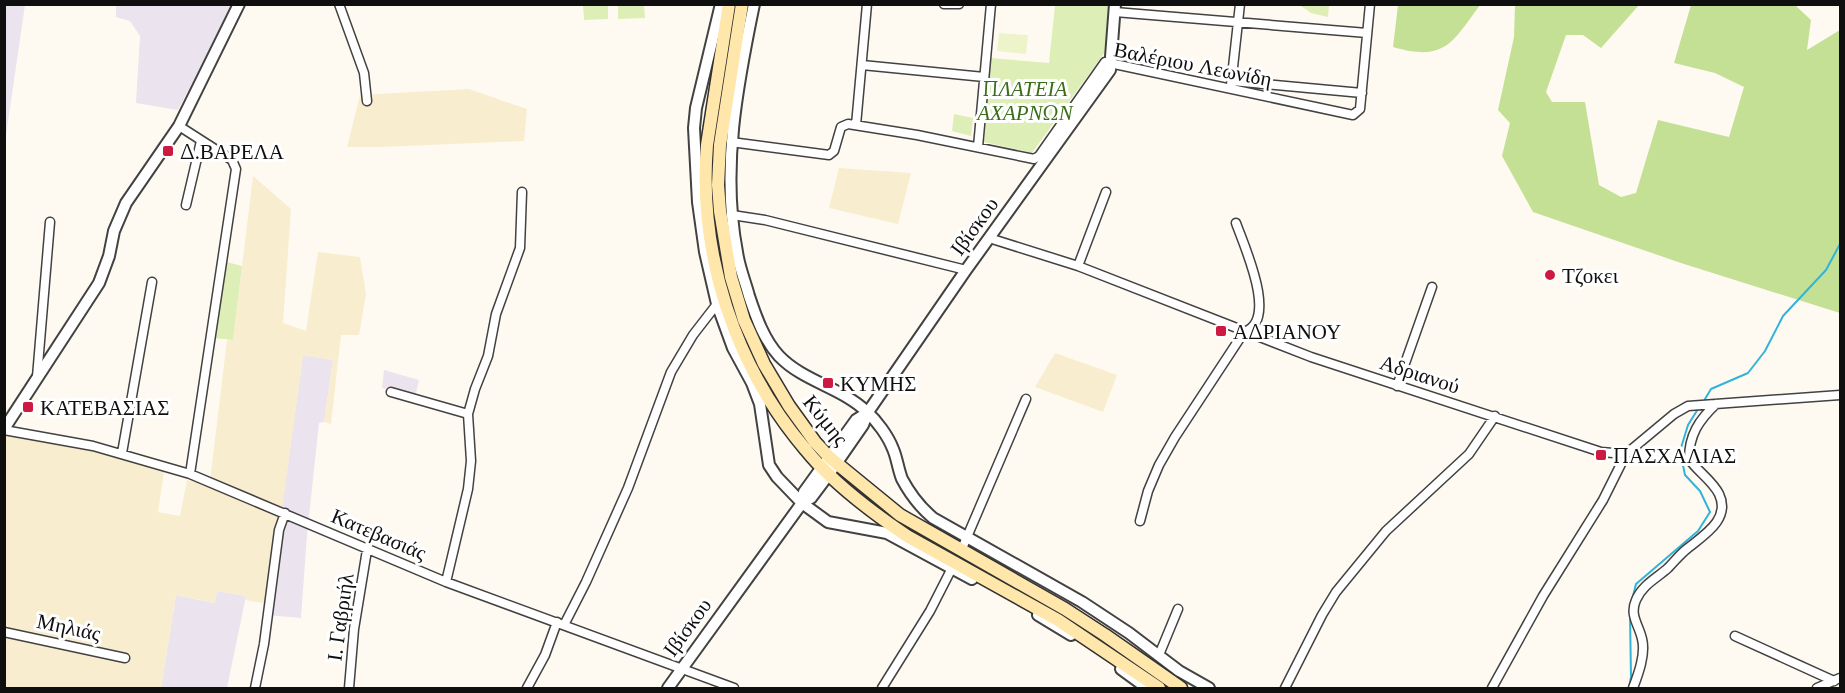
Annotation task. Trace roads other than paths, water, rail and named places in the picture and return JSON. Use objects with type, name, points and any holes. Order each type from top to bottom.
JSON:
[{"type":"main road","name":"Κύμης","points":[[729,4],[710,115],[705,165],[707,214],[714,261],[733,325],[754,371],[788,427],[876,513],[907,536],[1058,620],[1159,688]]},
{"type":"main road","name":"Κύμης","points":[[742,4],[723,116],[718,167],[720,211],[726,258],[744,320],[764,364],[802,425],[829,465],[900,515],[1065,609],[1105,634],[1181,688]]},
{"type":"street","points":[[4,429],[99,283],[109,256],[114,231],[126,203],[179,126],[239,4]]},
{"type":"street","points":[[339,4],[364,73],[368,101]]},
{"type":"street","points":[[721,4],[699,86],[694,128],[698,202],[705,252],[717,303],[733,348],[752,383],[760,404],[769,465],[777,477],[802,503],[828,522],[886,533],[1003,595],[1068,633],[1146,688]]},
{"type":"street","points":[[754,4],[740,74],[731,142],[732,215],[742,275],[752,305],[772,348],[796,370],[841,392],[868,412],[893,449],[902,478],[916,502],[933,518],[1082,602],[1179,671],[1209,688]]},
{"type":"street","points":[[731,142],[826,156],[834,151],[841,127],[848,124],[856,125],[867,4]]},
{"type":"street","points":[[944,4],[959,4]]},
{"type":"street","points":[[978,147],[991,4]]},
{"type":"street","points":[[1240,4],[1231,85],[1362,93],[1370,4]]},
{"type":"street","points":[[1111,63],[1115,8],[1238,23],[1367,33]]},
{"type":"street","name":"Ιβίσκου","points":[[668,688],[802,503],[804,492],[829,465],[856,420],[868,412],[966,270],[1110,70],[1111,63]]},
{"type":"street","name":"Βαλέριου Λεωνίδη","points":[[856,125],[978,147],[1028,159],[1036,158],[1103,64],[1111,63],[1231,85],[1353,115],[1359,111],[1362,93]]},
{"type":"street","points":[[862,65],[984,77]]},
{"type":"street","points":[[179,126],[232,160],[236,169],[189,474]]},
{"type":"street","points":[[186,205],[201,141]]},
{"type":"street","points":[[446,582],[468,489],[471,461],[468,414],[488,356],[496,314],[520,248],[522,192]]},
{"type":"street","points":[[1078,266],[1106,192]]},
{"type":"street","points":[[732,215],[765,220],[966,270]]},
{"type":"street","points":[[37,381],[50,222]]},
{"type":"street","points":[[1140,521],[1148,491],[1175,437],[1244,332],[1250,330],[1257,322],[1260,300],[1256,280],[1236,223]]},
{"type":"street","name":"Αδριανού","points":[[989,238],[1078,266],[1244,332],[1397,386],[1601,452],[1626,454]]},
{"type":"street","points":[[122,453],[152,282]]},
{"type":"street","points":[[1397,386],[1431,287]]},
{"type":"street","points":[[527,688],[586,582],[628,488],[671,372],[693,335],[717,303]]},
{"type":"street","points":[[391,392],[468,414]]},
{"type":"street","points":[[1492,688],[1543,596],[1603,500],[1626,454],[1681,409],[1697,404],[1747,403],[1840,395]]},
{"type":"street","points":[[961,551],[1026,399]]},
{"type":"street","points":[[1634,688],[1643,650],[1642,639],[1634,618],[1633,605],[1637,596],[1650,581],[1714,527],[1720,513],[1722,502],[1713,484],[1689,459],[1694,432],[1704,415],[1716,404]]},
{"type":"street","points":[[1285,688],[1336,592],[1386,531],[1468,454],[1495,416]]},
{"type":"street","name":"Κατεβασιάς","points":[[4,429],[122,453],[189,474],[446,582],[735,688]]},
{"type":"street","points":[[255,688],[264,644],[279,530],[285,513]]},
{"type":"street","name":"Ι. Γαβριήλ","points":[[349,688],[354,629],[367,550]]},
{"type":"street","points":[[882,688],[930,611],[952,568]]},
{"type":"street","points":[[1159,655],[1178,609]]},
{"type":"street","name":"Μηλιάς","points":[[4,632],[125,658]]},
{"type":"street","points":[[1736,636],[1837,679]]},
{"type":"street","points":[[1817,688],[1837,679]]},
{"type":"waterway","points":[[1705,399],[1711,389],[1748,373],[1765,351],[1783,316],[1826,270],[1840,244]]},
{"type":"waterway","points":[[1631,604],[1636,584],[1698,531],[1710,512],[1700,491],[1685,475],[1680,451],[1688,425],[1698,409]]},
{"type":"waterway","points":[[1629,688],[1631,677],[1630,615]]},
{"type":"place","name":"Δ.ΒΑΡΕΛΑ","points":[[168,151]]},
{"type":"place","name":"Τζοκει","points":[[1550,275]]},
{"type":"place","name":"ΑΔΡΙΑΝΟΥ","points":[[1221,331]]},
{"type":"place","name":"ΚΥΜΗΣ","points":[[828,383]]},
{"type":"place","name":"ΚΑΤΕΒΑΣΙΑΣ","points":[[28,407]]},
{"type":"place","name":"ΠΑΣΧΑΛΙΑΣ","points":[[1601,455]]},
{"type":"park label","name":"ΠΛΑΤΕΙΑ ΑΧΑΡΝΩΝ","points":[[1025,100]]}]
